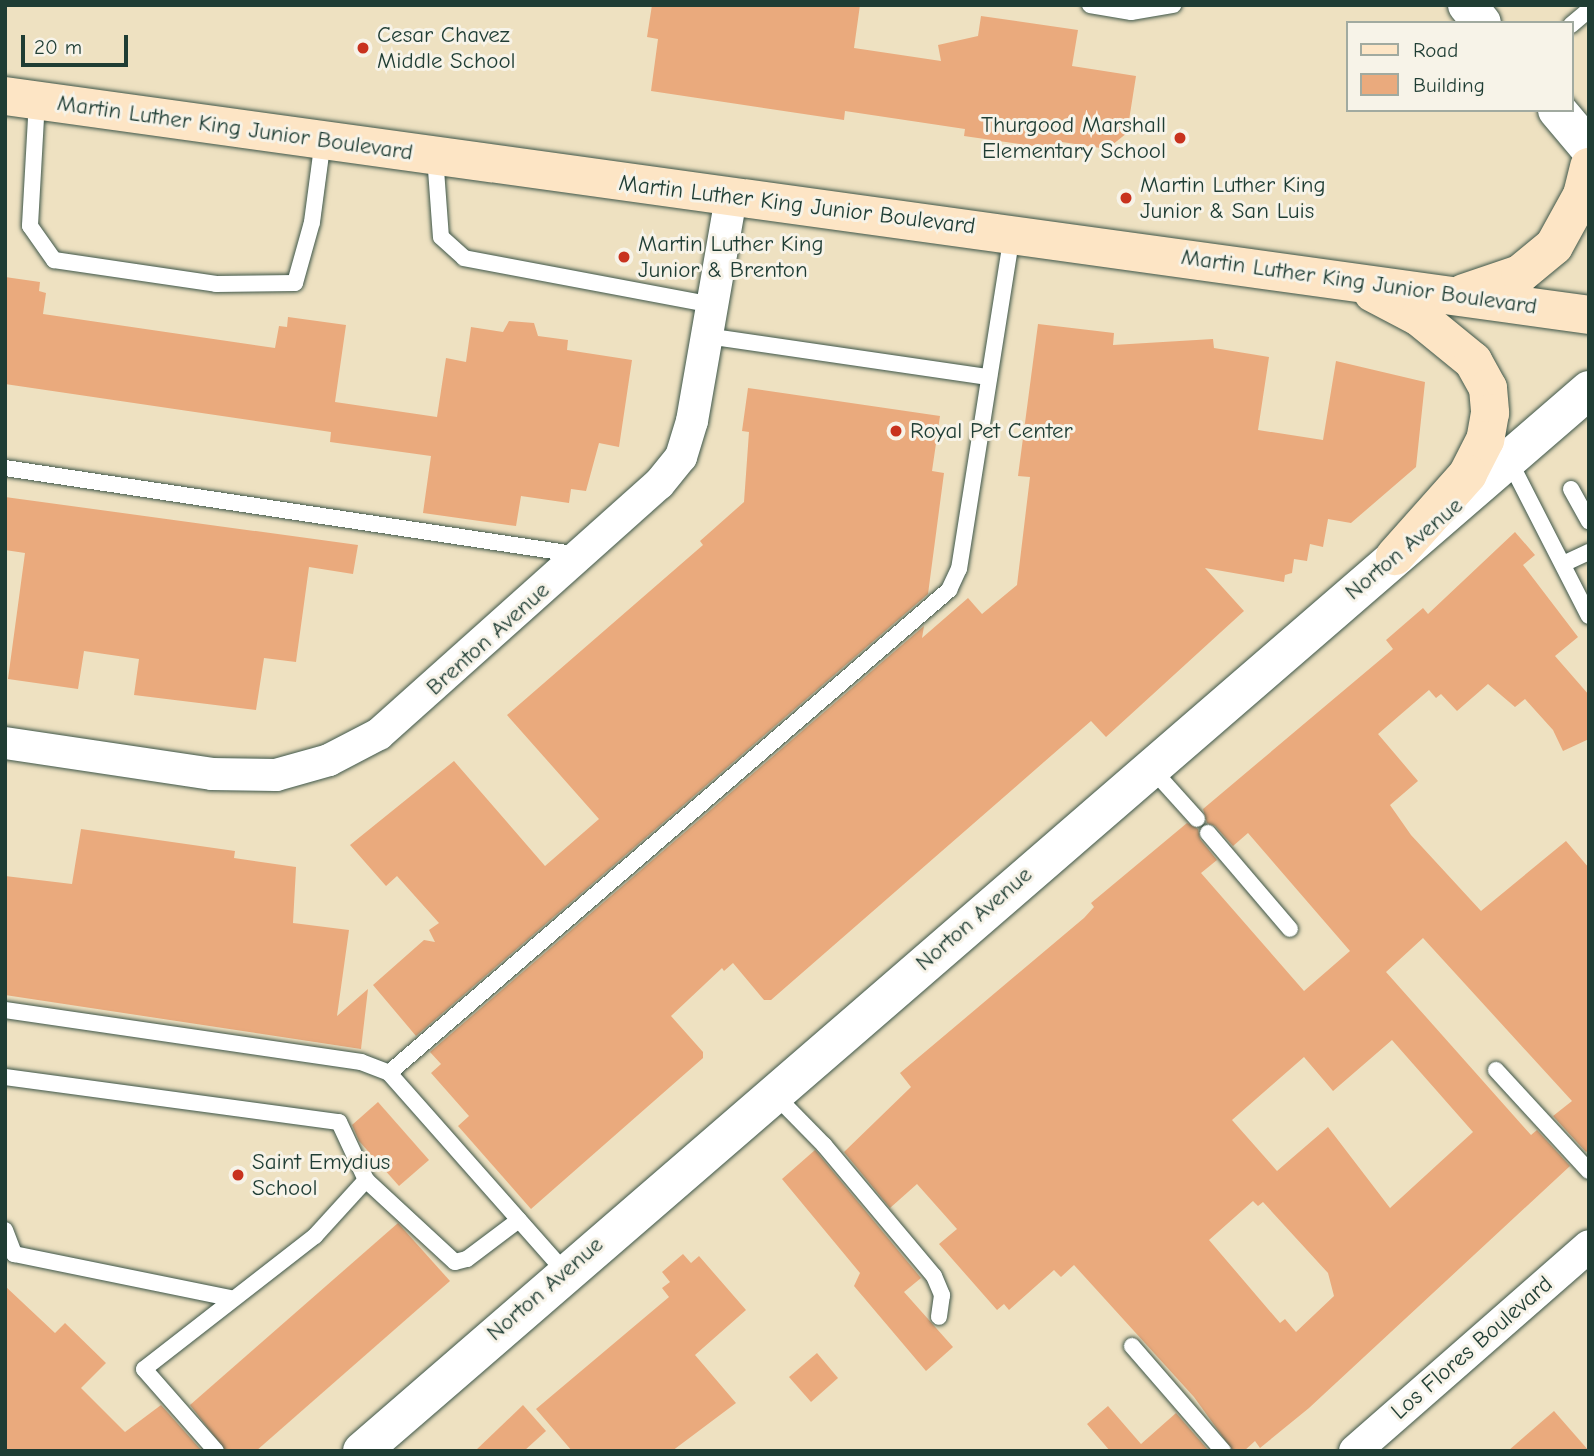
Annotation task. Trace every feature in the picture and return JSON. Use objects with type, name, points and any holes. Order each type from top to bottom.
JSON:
[{"type":"main road","name":"Martin Luther King Junior Boulevard","points":[[21,98],[732,198],[1012,233],[1589,315]]},
{"type":"main road","points":[[1457,295],[1520,274],[1554,246],[1582,195],[1589,167]]},
{"type":"main road","points":[[1346,280],[1419,317],[1450,339],[1472,361],[1488,387],[1490,413],[1485,440],[1468,474],[1395,556]]},
{"type":"street","points":[[1467,5],[1480,21]]},
{"type":"street","points":[[1559,112],[1589,148]]},
{"type":"street","name":"Brenton Avenue","points":[[5,743],[212,774],[276,775],[329,760],[379,734],[422,699],[659,484],[681,457],[707,336],[732,198]]},
{"type":"street","name":"Norton Avenue","points":[[362,1451],[564,1271],[1589,390]]},
{"type":"street","name":"Los Flores Boulevard","points":[[1355,1451],[1589,1246]]},
{"type":"lane","points":[[1090,5],[1131,12],[1173,5]]},
{"type":"lane","points":[[1573,23],[1589,10]]},
{"type":"lane","points":[[21,98],[30,226],[54,260],[202,282],[295,283],[312,222],[323,141]]},
{"type":"lane","points":[[435,156],[441,237],[464,258],[713,305]]},
{"type":"lane","points":[[389,1073],[949,590],[959,569],[1012,233]]},
{"type":"lane","points":[[707,336],[989,377]]},
{"type":"lane","points":[[1509,460],[1589,616]]},
{"type":"lane","points":[[5,468],[580,555]]},
{"type":"lane","points":[[1571,489],[1589,521]]},
{"type":"lane","points":[[1563,565],[1589,552]]},
{"type":"lane","points":[[1150,767],[1197,819]]},
{"type":"lane","points":[[1208,833],[1290,929]]},
{"type":"lane","points":[[5,1010],[361,1062],[389,1073],[564,1271]]},
{"type":"lane","points":[[1496,1070],[1589,1171]]},
{"type":"lane","points":[[5,1077],[338,1122],[366,1180],[455,1262],[467,1259],[519,1220]]},
{"type":"lane","points":[[772,1093],[824,1145],[934,1276],[942,1295],[939,1317]]},
{"type":"lane","points":[[216,1451],[144,1369],[231,1298],[315,1236],[366,1180]]},
{"type":"lane","points":[[5,1230],[14,1254],[231,1298]]},
{"type":"lane","points":[[1132,1346],[1223,1451]]},
{"type":"building","points":[[652,5],[860,5],[854,48],[941,61],[938,45],[978,36],[981,16],[1078,30],[1072,66],[1136,76],[1127,133],[1107,149],[1062,142],[1061,150],[964,136],[965,129],[845,111],[844,120],[651,91],[658,39],[647,37]]},
{"type":"building","points":[[5,277],[40,282],[39,291],[46,293],[43,314],[275,348],[279,326],[287,327],[288,317],[346,325],[335,402],[437,417],[446,358],[466,362],[471,327],[503,332],[509,321],[534,323],[538,336],[568,340],[567,350],[632,360],[619,447],[599,443],[586,491],[571,489],[569,503],[521,496],[516,526],[423,513],[431,456],[330,442],[331,432],[5,384]]},
{"type":"building","points":[[1038,324],[1114,333],[1113,345],[1213,339],[1214,348],[1269,357],[1258,430],[1323,440],[1336,361],[1425,382],[1416,467],[1351,523],[1328,519],[1323,547],[1310,544],[1307,561],[1294,559],[1292,573],[1285,575],[1284,582],[1205,568],[1244,611],[1106,737],[1091,721],[771,1000],[764,1000],[733,963],[724,971],[722,968],[671,1016],[703,1052],[703,1058],[531,1209],[458,1126],[469,1116],[431,1073],[441,1064],[430,1052],[924,626],[922,638],[968,598],[982,614],[1017,585],[1030,477],[1018,476]]},
{"type":"building","points":[[748,388],[940,416],[932,471],[944,473],[928,594],[416,1036],[373,985],[424,940],[435,942],[429,930],[439,923],[397,876],[386,886],[350,845],[454,761],[545,866],[599,819],[507,715],[703,545],[700,541],[744,502],[749,432],[742,431]]},
{"type":"building","points":[[5,497],[358,545],[353,574],[309,567],[296,662],[264,658],[256,710],[134,695],[139,659],[84,651],[78,689],[8,679],[25,553],[5,550]]},
{"type":"building","points":[[1515,532],[1535,555],[1523,565],[1578,637],[1555,656],[1589,695],[1589,739],[1563,751],[1553,730],[1525,699],[1515,707],[1488,684],[1457,711],[1441,694],[1436,698],[1429,690],[1378,734],[1418,781],[1390,805],[1411,835],[1481,911],[1566,841],[1589,868],[1589,1150],[1586,1152],[1553,1116],[1572,1101],[1423,938],[1386,972],[1531,1135],[1537,1130],[1570,1166],[1309,1408],[1260,1448],[1255,1441],[1244,1451],[1233,1451],[1194,1397],[1074,1265],[1061,1277],[1054,1270],[1009,1310],[1004,1304],[997,1310],[939,1244],[957,1229],[917,1184],[890,1208],[844,1152],[911,1087],[900,1073],[1084,918],[1094,907],[1091,903],[1187,823],[1198,829],[1200,839],[1217,860],[1201,873],[1304,991],[1350,951],[1248,833],[1233,846],[1215,826],[1207,823],[1203,809],[1393,649],[1386,640],[1423,608],[1428,614]],"holes":[[[1392,1040],[1473,1132],[1390,1208],[1328,1127],[1277,1171],[1232,1120],[1304,1057],[1333,1091]],[[1253,1201],[1258,1206],[1263,1202],[1328,1273],[1334,1296],[1296,1332],[1285,1319],[1280,1323],[1209,1240]]]},
{"type":"building","points":[[81,829],[235,851],[234,858],[296,867],[293,923],[349,930],[337,1016],[368,989],[361,1049],[5,995],[5,876],[72,884]]},
{"type":"building","points":[[378,1102],[429,1160],[399,1186],[359,1141],[352,1125]]},
{"type":"building","points":[[815,1150],[921,1278],[904,1292],[953,1347],[926,1371],[854,1286],[860,1273],[782,1179]]},
{"type":"building","points":[[398,1223],[450,1281],[256,1451],[226,1451],[190,1405]]},
{"type":"building","points":[[683,1254],[691,1263],[699,1256],[746,1310],[695,1355],[736,1403],[672,1451],[572,1451],[536,1409],[669,1297],[662,1288],[670,1282],[662,1272]]},
{"type":"building","points":[[5,1286],[55,1333],[65,1323],[106,1363],[81,1388],[125,1432],[161,1405],[202,1451],[5,1451]]},
{"type":"building","points":[[817,1353],[838,1378],[811,1402],[789,1377]]},
{"type":"building","points":[[523,1405],[546,1431],[524,1451],[475,1451]]},
{"type":"building","points":[[1108,1406],[1141,1444],[1176,1413],[1209,1451],[1110,1451],[1087,1424]]},
{"type":"building","points":[[1554,1411],[1589,1451],[1508,1451]]},
{"type":"place","name":"Cesar Chavez Middle School","points":[[363,48]]},
{"type":"place","name":"Thurgood Marshall Elementary School","points":[[1180,138]]},
{"type":"place","name":"Martin Luther King Junior & San Luis","points":[[1126,198]]},
{"type":"place","name":"Martin Luther King Junior & Brenton","points":[[624,257]]},
{"type":"place","name":"Royal Pet Center","points":[[896,431]]},
{"type":"place","name":"Saint Emydius School","points":[[238,1175]]}]
